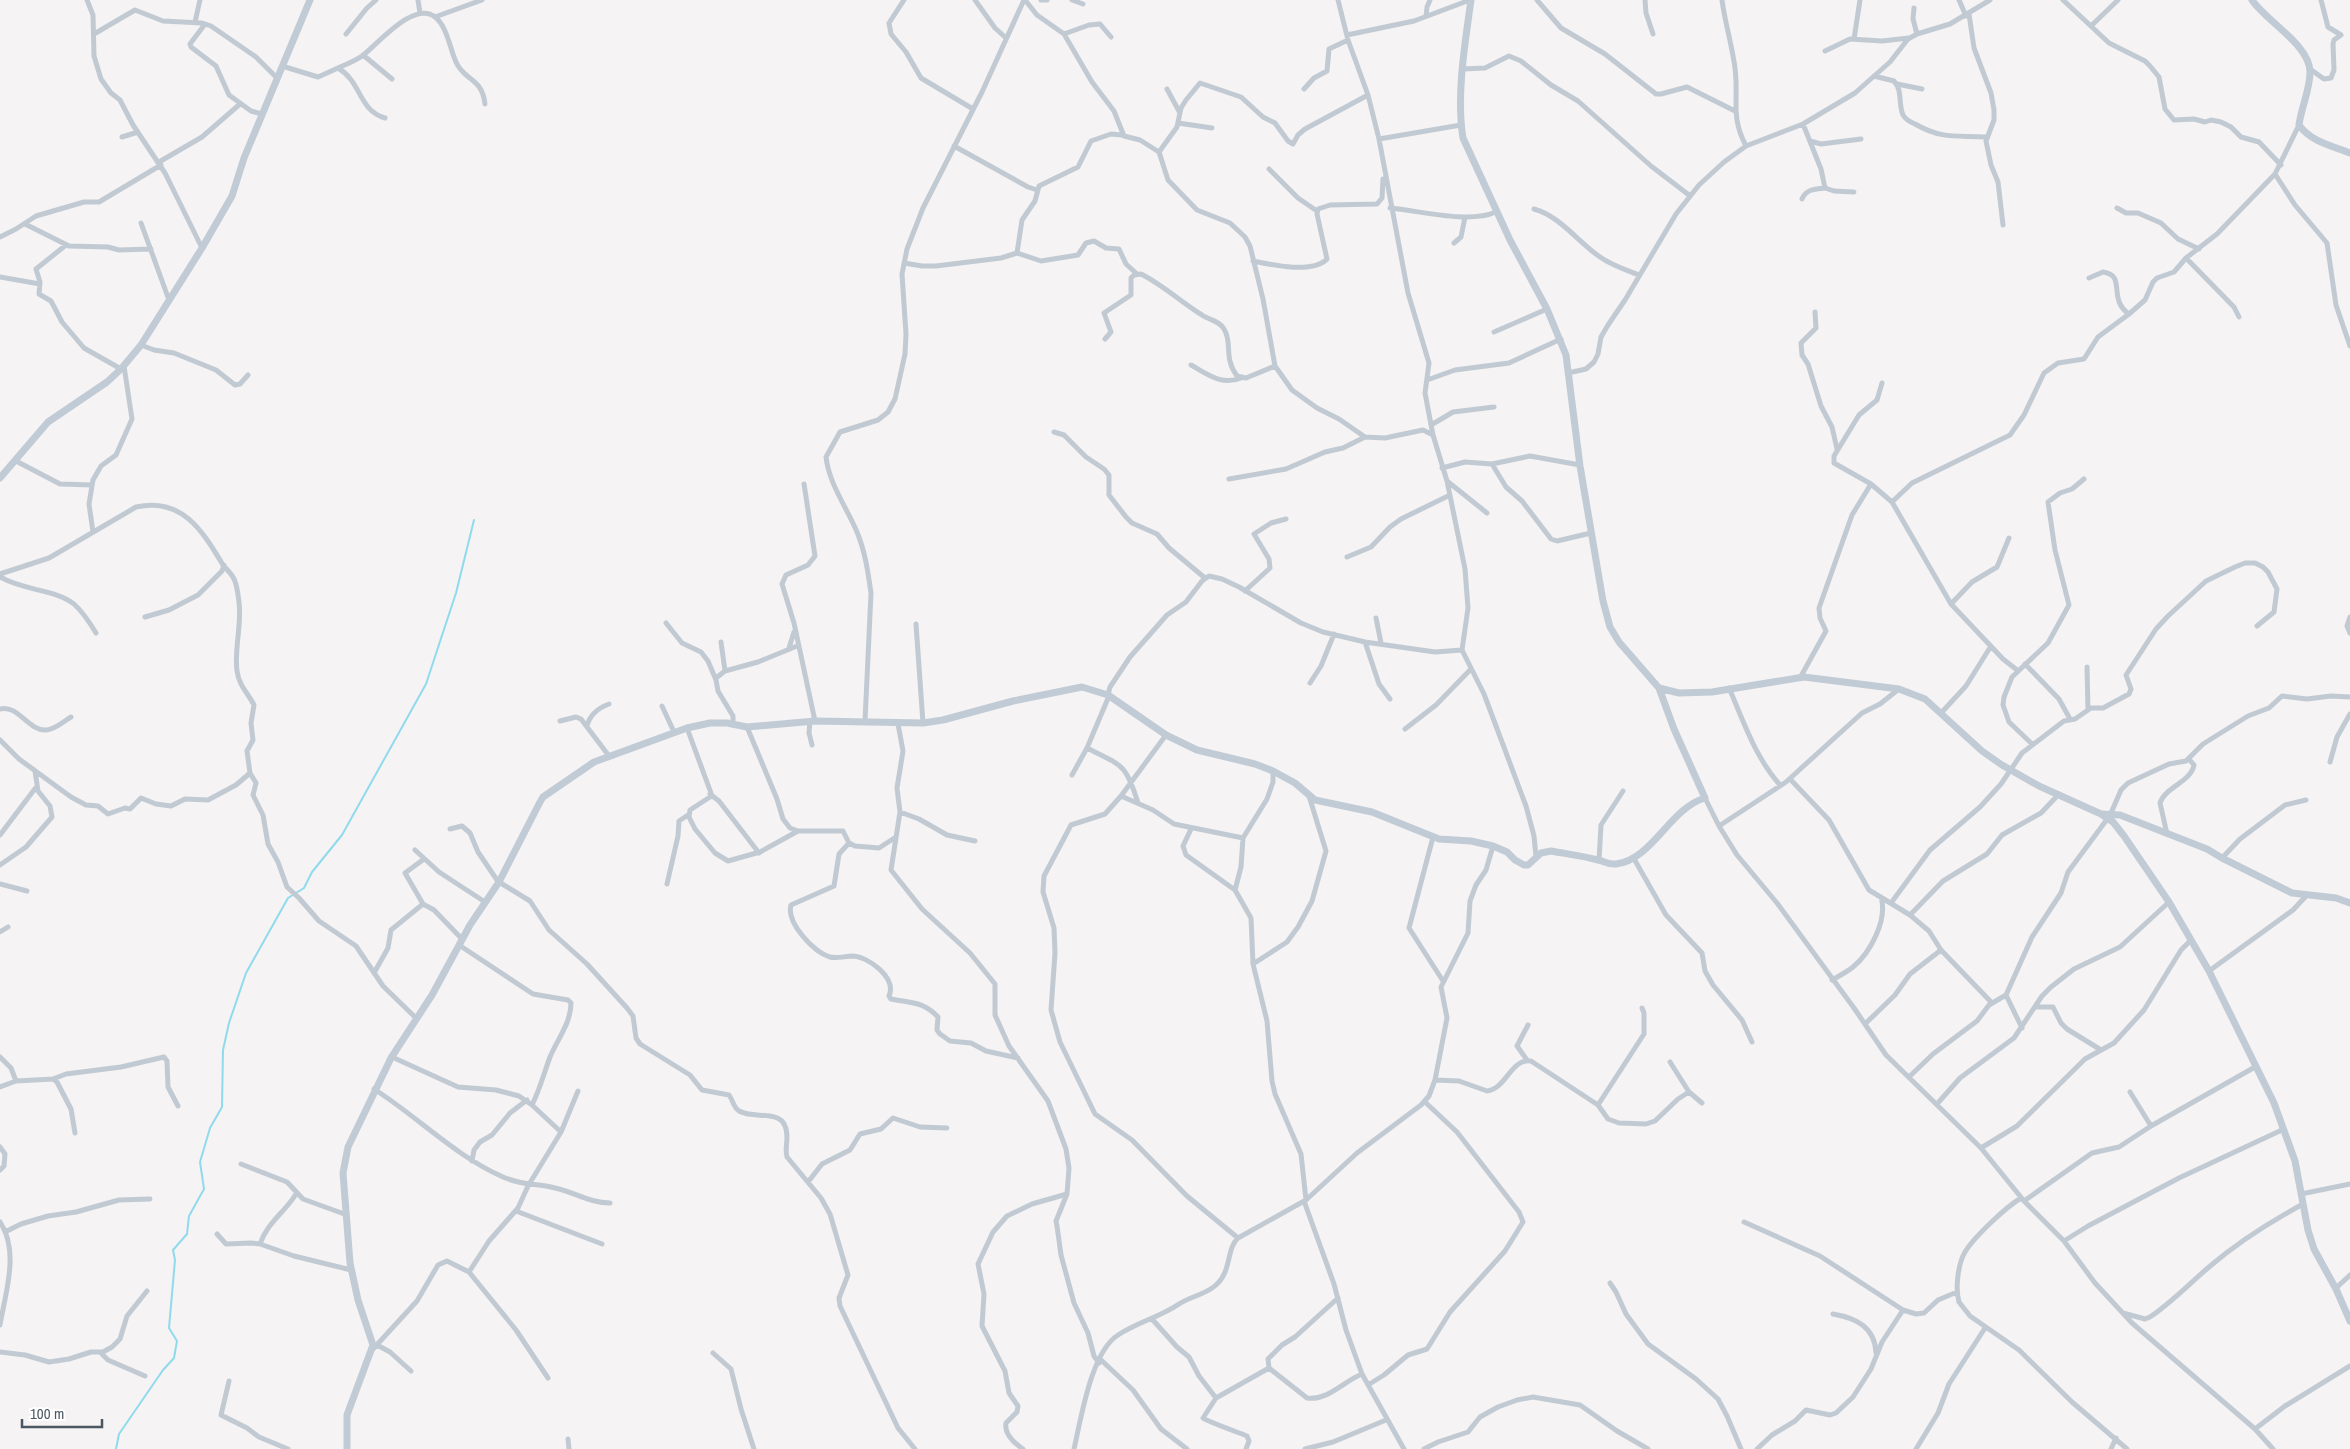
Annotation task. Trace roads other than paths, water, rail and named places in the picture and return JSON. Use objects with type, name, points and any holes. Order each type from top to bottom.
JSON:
[{"type":"street","points":[[87,0],[93,16],[94,56],[101,79],[110,93],[120,100],[138,132],[160,163],[202,248]]},
{"type":"street","points":[[195,22],[200,0]]},
{"type":"street","points":[[0,478],[48,422],[107,382],[122,368],[141,345],[202,248],[232,196],[262,114],[310,0]]},
{"type":"street","points":[[346,34],[376,0]]},
{"type":"street","points":[[418,0],[420,13]]},
{"type":"street","points":[[282,66],[318,77],[363,55],[397,25],[420,13],[435,17],[482,0]]},
{"type":"street","points":[[904,0],[889,23],[891,34],[906,52],[921,78],[973,109]]},
{"type":"street","points":[[975,0],[995,28],[1006,38]]},
{"type":"street","points":[[865,721],[871,593],[869,577],[857,531],[836,487],[826,457],[840,432],[878,420],[888,412],[896,399],[905,354],[906,334],[902,288],[904,263],[923,208],[973,109],[1024,0],[1037,15],[1064,34],[1092,82],[1114,110],[1122,135]]},
{"type":"street","points":[[1041,0],[1047,0]]},
{"type":"street","points":[[1072,0],[1083,4]]},
{"type":"street","points":[[1338,0],[1347,37],[1368,95],[1379,139],[1390,208],[1408,293],[1429,363],[1425,393],[1432,435],[1447,480],[1464,560],[1467,598],[1462,650],[1484,694],[1526,806],[1534,836],[1536,858]]},
{"type":"street","points":[[1426,16],[1430,0]]},
{"type":"street","points":[[1304,89],[1314,78],[1327,71],[1329,48],[1347,37],[1426,16],[1471,0],[1463,69],[1461,125],[1468,152],[1496,212],[1561,340],[1568,373],[1580,465],[1602,600],[1610,627],[1628,653],[1659,688],[1674,729],[1719,826],[1736,855],[1776,903],[1886,1055],[1981,1148],[2022,1200],[2064,1241],[2095,1283],[2123,1313],[2146,1336],[2255,1429],[2273,1449]]},
{"type":"street","points":[[1536,0],[1561,28],[1605,54],[1656,94],[1688,87],[1735,111]]},
{"type":"street","points":[[1645,0],[1646,13],[1654,34]]},
{"type":"street","points":[[1722,0],[1738,87],[1735,111],[1737,128],[1746,146]]},
{"type":"street","points":[[1854,39],[1860,0]]},
{"type":"street","points":[[1959,0],[1968,15],[1974,48],[1991,93],[1995,115],[1987,137],[1990,165],[1998,182],[2003,225]]},
{"type":"street","points":[[1568,373],[1586,369],[1594,362],[1602,337],[1689,196],[1724,162],[1746,146],[1803,124],[1855,93],[1890,62],[1901,46],[1910,38],[1950,24],[1968,15],[1990,0]]},
{"type":"street","points":[[2063,0],[2092,25],[2110,44],[2145,61],[2156,72],[2161,83],[2165,109],[2174,120],[2194,118],[2204,122],[2211,120],[2231,126],[2241,137],[2258,142],[2281,164]]},
{"type":"street","points":[[2092,25],[2118,0]]},
{"type":"street","points":[[1892,502],[1912,483],[2010,435],[2024,415],[2044,373],[2058,363],[2084,359],[2098,337],[2145,300],[2152,282],[2157,278],[2174,272],[2186,258],[2217,234],[2275,174],[2299,125],[2310,69],[2307,60],[2295,43],[2261,12],[2252,0]]},
{"type":"street","points":[[2310,69],[2324,79],[2331,78],[2334,70],[2333,44],[2334,40],[2341,35],[2328,27],[2321,0]]},
{"type":"street","points":[[1914,8],[1913,19],[1917,34]]},
{"type":"street","points":[[94,34],[135,10],[163,21],[205,24],[250,52],[277,78]]},
{"type":"street","points":[[435,17],[445,33],[459,69],[476,82],[483,93],[485,104]]},
{"type":"street","points":[[205,24],[190,46],[216,66],[225,89],[240,104],[251,111],[262,114]]},
{"type":"street","points":[[1064,34],[1089,25],[1100,24],[1111,38]]},
{"type":"street","points":[[1825,51],[1842,41],[1854,39],[1885,41],[1910,38]]},
{"type":"street","points":[[363,55],[392,79]]},
{"type":"street","points":[[1463,69],[1485,68],[1509,56],[1522,61],[1558,89],[1578,101],[1689,196]]},
{"type":"street","points":[[338,68],[354,83],[370,111],[385,118]]},
{"type":"street","points":[[1874,76],[1891,80],[1897,84],[1922,89]]},
{"type":"street","points":[[1159,152],[1178,123],[1180,113],[1194,87],[1203,83],[1241,97],[1263,117],[1275,123],[1288,141],[1293,144],[1298,135],[1305,129],[1368,95]]},
{"type":"street","points":[[1897,84],[1901,109],[1908,121],[1926,131],[1942,135],[1962,138],[1987,137]]},
{"type":"street","points":[[1166,89],[1180,113]]},
{"type":"street","points":[[0,237],[36,216],[84,202],[99,202],[202,137],[240,104]]},
{"type":"street","points":[[1178,123],[1212,128]]},
{"type":"street","points":[[1803,124],[1825,188]]},
{"type":"street","points":[[1379,139],[1461,125]]},
{"type":"street","points":[[2299,125],[2310,135],[2329,146],[2350,153]]},
{"type":"street","points":[[122,136],[138,132]]},
{"type":"street","points":[[1017,253],[1022,220],[1035,201],[1037,190],[1043,183],[1080,165],[1091,141],[1111,134],[1140,140],[1159,152],[1166,175],[1177,191],[1197,210],[1230,223],[1248,242],[1263,299],[1275,366],[1292,390],[1365,437],[1385,438],[1423,430],[1432,435]]},
{"type":"street","points":[[1810,141],[1821,144],[1861,139]]},
{"type":"street","points":[[954,146],[1028,187],[1037,190]]},
{"type":"street","points":[[1253,260],[1269,264],[1310,267],[1323,264],[1327,259],[1317,210],[1298,198],[1269,170]]},
{"type":"street","points":[[2275,174],[2295,205],[2327,244],[2336,305],[2350,346]]},
{"type":"street","points":[[1317,210],[1330,205],[1377,204],[1382,198],[1384,176]]},
{"type":"street","points":[[1802,199],[1805,192],[1825,188],[1834,191],[1854,192]]},
{"type":"street","points":[[1390,208],[1480,217],[1496,212]]},
{"type":"street","points":[[2116,208],[2126,214],[2136,212],[2161,223],[2178,239],[2198,248]]},
{"type":"street","points":[[1534,210],[1544,213],[1560,224],[1600,257],[1639,275]]},
{"type":"street","points":[[1454,243],[1461,237],[1465,216]]},
{"type":"street","points":[[141,223],[169,300]]},
{"type":"street","points":[[25,224],[66,245],[108,247],[119,250],[151,249]]},
{"type":"street","points":[[904,263],[936,266],[1001,258],[1017,253],[1041,261],[1073,257],[1080,254],[1086,244],[1094,241],[1106,248],[1119,250],[1126,264],[1137,274],[1144,276],[1182,300],[1202,316],[1224,327],[1228,361],[1241,378]]},
{"type":"street","points":[[66,245],[36,269],[40,284],[40,294],[51,301],[62,322],[84,348],[122,368]]},
{"type":"street","points":[[2186,258],[2234,307],[2239,317]]},
{"type":"street","points":[[2089,278],[2103,272],[2112,276],[2116,281],[2120,307],[2129,314]]},
{"type":"street","points":[[1106,339],[1111,332],[1104,313],[1131,295],[1131,278],[1137,274]]},
{"type":"street","points":[[0,277],[40,284]]},
{"type":"street","points":[[1494,332],[1547,310]]},
{"type":"street","points":[[1815,312],[1816,328],[1802,344],[1801,349],[1821,406],[1832,427],[1838,450]]},
{"type":"street","points":[[1427,380],[1455,370],[1509,363],[1561,340]]},
{"type":"street","points":[[141,345],[174,354],[216,370],[238,386],[248,376]]},
{"type":"street","points":[[1191,365],[1219,380],[1228,382],[1275,366]]},
{"type":"street","points":[[93,532],[89,504],[92,485],[101,466],[116,455],[132,419],[122,368]]},
{"type":"street","points":[[1882,383],[1877,400],[1859,415],[1838,450],[1834,459],[1836,466],[1872,484],[1892,502],[1951,604],[2017,670]]},
{"type":"street","points":[[1431,425],[1453,412],[1494,407]]},
{"type":"street","points":[[1054,432],[1064,435],[1086,457],[1104,468],[1108,475],[1108,495],[1126,517],[1157,534],[1169,548],[1205,578]]},
{"type":"street","points":[[1229,479],[1286,469],[1325,452],[1343,448],[1365,437]]},
{"type":"street","points":[[1442,468],[1465,462],[1492,464],[1530,456],[1580,465]]},
{"type":"street","points":[[16,460],[60,484],[92,485]]},
{"type":"street","points":[[1492,464],[1506,487],[1522,501],[1551,540],[1557,541],[1591,534]]},
{"type":"street","points":[[2032,744],[2013,726],[2003,705],[2009,682],[2017,670],[2048,642],[2069,605],[2055,550],[2048,502],[2052,497],[2072,489],[2084,479]]},
{"type":"street","points":[[1447,480],[1487,513]]},
{"type":"street","points":[[804,484],[815,556],[808,566],[786,575],[782,581],[809,688],[812,721],[809,733],[812,745]]},
{"type":"street","points":[[1800,678],[1826,631],[1820,618],[1820,608],[1856,507],[1872,484]]},
{"type":"street","points":[[1346,558],[1371,547],[1390,527],[1401,519],[1450,495]]},
{"type":"street","points":[[0,575],[43,561],[136,506],[152,503],[167,506],[185,515],[193,522],[215,550],[236,582],[239,602],[237,670],[240,685],[254,705],[251,723],[253,740],[247,751],[250,773],[256,783],[254,794],[263,815],[268,844],[278,862],[287,887],[318,921],[356,946],[374,974],[417,1019]]},
{"type":"street","points":[[1245,591],[1270,568],[1270,559],[1254,534],[1271,523],[1286,519]]},
{"type":"street","points":[[1951,604],[1972,582],[1996,567],[2009,538]]},
{"type":"street","points":[[1891,902],[1930,850],[1980,807],[2001,784],[2017,758],[2032,744],[2070,719],[2078,717],[2088,710],[2103,708],[2129,694],[2131,689],[2126,675],[2148,641],[2168,616],[2210,578],[2245,563],[2255,563],[2263,567],[2276,588],[2277,595],[2274,612],[2257,626]]},
{"type":"street","points":[[145,617],[169,610],[198,595],[222,571],[224,566]]},
{"type":"street","points":[[0,575],[23,588],[59,596],[73,603],[96,633]]},
{"type":"street","points":[[1072,775],[1087,748],[1110,687],[1130,657],[1170,612],[1186,602],[1205,578],[1214,576],[1313,629],[1365,642],[1435,652],[1462,650]]},
{"type":"street","points":[[2350,617],[2347,626],[2350,633]]},
{"type":"street","points":[[1376,618],[1381,643]]},
{"type":"street","points":[[666,623],[682,643],[704,656],[716,678],[718,691],[733,716],[733,725]]},
{"type":"street","points":[[916,624],[923,723]]},
{"type":"street","points":[[789,648],[795,632]]},
{"type":"street","points":[[1310,683],[1321,666],[1334,634]]},
{"type":"street","points":[[721,642],[725,671]]},
{"type":"street","points":[[1365,642],[1380,684],[1390,699]]},
{"type":"street","points":[[716,678],[725,671],[772,657],[797,646]]},
{"type":"street","points":[[1942,712],[1966,686],[1991,646]]},
{"type":"street","points":[[2025,664],[2059,699],[2070,719]]},
{"type":"street","points":[[2087,667],[2088,710]]},
{"type":"street","points":[[1405,729],[1436,705],[1471,669]]},
{"type":"street","points":[[1659,688],[1679,693],[1695,694],[1800,678],[1899,689],[1925,699],[1942,712],[1982,751],[2009,770],[2059,794],[2107,815],[2120,815],[2208,848],[2222,858],[2292,893],[2336,898],[2350,903]]},
{"type":"street","points":[[375,1347],[358,1300],[351,1270],[343,1173],[346,1154],[374,1089],[392,1057],[439,984],[460,942],[499,882],[535,809],[544,797],[586,766],[609,756],[687,728],[720,722],[746,727],[812,721],[923,723],[1082,687],[1108,696],[1166,735],[1197,750],[1255,764],[1273,771],[1295,783],[1309,796],[1320,802],[1356,807],[1433,837],[1453,842],[1471,842],[1493,846],[1507,852],[1524,865],[1541,853],[1552,851],[1614,864],[1632,857],[1660,836],[1671,820],[1692,804],[1705,798]]},
{"type":"street","points":[[1728,688],[1755,751],[1762,764],[1780,785]]},
{"type":"street","points":[[1719,826],[1790,779],[1862,713],[1880,704],[1899,689]]},
{"type":"street","points":[[1909,1077],[1933,1054],[1977,1021],[1992,1003],[2006,995],[2032,937],[2061,892],[2068,872],[2107,815],[2121,790],[2128,783],[2169,764],[2189,759],[2203,744],[2248,716],[2269,708],[2282,696],[2307,699],[2331,696],[2350,697]]},
{"type":"street","points":[[587,726],[597,710],[609,704]]},
{"type":"street","points":[[662,706],[674,732]]},
{"type":"street","points":[[0,709],[9,708],[37,728],[43,730],[55,727],[71,717]]},
{"type":"street","points":[[2330,762],[2337,737],[2350,714]]},
{"type":"street","points":[[560,721],[576,717],[587,726],[609,756]]},
{"type":"street","points":[[898,724],[903,751],[897,788],[900,812],[891,865],[893,873],[929,915],[970,953],[995,984],[994,1015],[1010,1046],[1048,1101],[1059,1128],[1068,1160],[1066,1194],[1056,1221],[1062,1255],[1074,1303],[1088,1333],[1094,1356],[1134,1390],[1161,1429],[1187,1449]]},
{"type":"street","points":[[746,727],[777,799],[783,819],[790,828],[798,831],[844,831],[849,843],[855,846],[879,848],[896,837]]},
{"type":"street","points":[[687,728],[710,794],[719,801],[758,853]]},
{"type":"street","points":[[1166,735],[1121,796],[1100,817],[1076,821],[1071,825],[1045,870],[1044,892],[1054,928],[1055,953],[1050,1010],[1060,1042],[1095,1114],[1132,1140],[1186,1196],[1238,1238]]},
{"type":"street","points":[[0,740],[11,753],[79,802],[98,806],[108,814],[125,808],[130,809],[141,798],[156,804],[171,806],[185,799],[208,800],[236,785],[250,773]]},
{"type":"street","points":[[1087,748],[1116,763],[1126,771],[1131,780],[1138,803]]},
{"type":"street","points":[[2167,834],[2160,803],[2171,789],[2191,772],[2194,765],[2189,759]]},
{"type":"street","points":[[0,865],[26,847],[51,820],[52,812],[37,786],[35,771]]},
{"type":"street","points":[[1235,890],[1241,866],[1243,838],[1267,799],[1273,782],[1273,771]]},
{"type":"street","points":[[1790,779],[1823,812],[1846,848],[1866,885],[1910,915],[1932,934],[1940,950],[1992,1003]]},
{"type":"street","points":[[0,835],[37,786]]},
{"type":"street","points":[[1599,860],[1601,826],[1622,791]]},
{"type":"street","points":[[667,884],[678,836],[679,821],[688,815],[695,805],[708,798],[710,794]]},
{"type":"street","points":[[1910,915],[1943,881],[1987,854],[2002,835],[2041,812],[2059,794]]},
{"type":"street","points":[[1121,796],[1138,803],[1174,824],[1191,829],[1201,828],[1243,838]]},
{"type":"street","points":[[1252,964],[1287,942],[1312,901],[1326,851],[1309,796]]},
{"type":"street","points":[[2222,858],[2240,839],[2285,805],[2306,800]]},
{"type":"street","points":[[900,812],[919,818],[947,835],[975,841]]},
{"type":"street","points":[[688,815],[695,829],[724,860],[731,861],[758,853],[774,846],[798,831]]},
{"type":"street","points":[[2107,815],[2124,836],[2169,902],[2229,1009],[2284,1129],[2295,1161],[2314,1249],[2336,1288],[2350,1321]]},
{"type":"street","points":[[450,829],[462,826],[470,833],[478,852],[499,882],[530,901],[549,930],[594,972],[627,1008],[633,1016],[636,1038],[640,1044],[690,1076],[702,1090],[728,1095],[740,1111],[754,1116],[780,1118],[788,1134],[787,1157],[826,1205],[848,1271],[848,1279],[839,1298],[840,1306],[898,1428],[915,1449]]},
{"type":"street","points":[[1191,829],[1183,846],[1186,855],[1235,890],[1251,918],[1252,964],[1266,1022],[1275,1094],[1301,1154],[1305,1201],[1362,1374],[1386,1420],[1404,1449]]},
{"type":"street","points":[[1433,837],[1408,925],[1410,932],[1426,952],[1443,982]]},
{"type":"street","points":[[849,843],[839,854],[834,886],[791,905],[791,911],[799,932],[825,955],[831,957],[859,957],[883,973],[891,988],[889,996],[891,999],[908,1000],[934,1012],[939,1020],[937,1030],[944,1038],[956,1043],[971,1043],[986,1051],[1018,1058]]},
{"type":"street","points":[[1074,1449],[1085,1406],[1087,1388],[1106,1347],[1118,1335],[1210,1290],[1228,1269],[1232,1247],[1238,1238],[1305,1201],[1356,1153],[1425,1102],[1435,1080],[1447,1018],[1440,989],[1468,933],[1470,901],[1476,885],[1486,870],[1493,846]]},
{"type":"street","points":[[415,850],[440,872],[485,902]]},
{"type":"street","points":[[1632,857],[1666,915],[1702,953],[1704,969],[1713,985],[1742,1020],[1752,1042]]},
{"type":"street","points":[[424,859],[405,873],[423,904],[434,910],[460,942],[533,994],[568,1000],[571,1003],[567,1023],[551,1055],[540,1089],[532,1105]]},
{"type":"street","points":[[0,884],[27,891]]},
{"type":"street","points":[[2209,971],[2293,910],[2307,896]]},
{"type":"street","points":[[1832,980],[1854,966],[1872,946],[1883,911],[1881,897]]},
{"type":"street","points":[[1938,1104],[1960,1078],[2005,1046],[2022,1028],[2035,1007],[2051,987],[2074,970],[2120,947],[2169,902]]},
{"type":"street","points":[[374,974],[388,948],[391,930],[423,904]]},
{"type":"street","points":[[0,932],[8,927]]},
{"type":"street","points":[[1981,1148],[2018,1126],[2077,1065],[2114,1043],[2138,1019],[2181,950],[2191,940]]},
{"type":"street","points":[[1865,1024],[1895,995],[1918,966],[1940,950]]},
{"type":"street","points":[[2006,995],[2022,1028]]},
{"type":"street","points":[[2035,1007],[2053,1007],[2059,1019],[2068,1029],[2101,1050]]},
{"type":"street","points":[[1598,1105],[1644,1034],[1644,1013],[1642,1008]]},
{"type":"street","points":[[1528,1025],[1517,1044],[1527,1060],[1598,1105],[1608,1119],[1618,1123],[1646,1124],[1662,1116],[1673,1103],[1690,1092]]},
{"type":"street","points":[[0,1057],[11,1068],[16,1081]]},
{"type":"street","points":[[0,1087],[16,1081],[53,1079],[66,1074],[120,1067],[164,1057],[167,1061],[169,1092],[178,1106]]},
{"type":"street","points":[[392,1057],[458,1087],[496,1090],[527,1100],[561,1132]]},
{"type":"street","points":[[1435,1080],[1459,1081],[1491,1091],[1503,1082],[1519,1064],[1527,1060]]},
{"type":"street","points":[[1670,1062],[1690,1092],[1702,1103]]},
{"type":"street","points":[[2127,1449],[2072,1402],[2019,1350],[1985,1328],[1961,1306],[1957,1292],[1961,1264],[1966,1250],[2007,1208],[2092,1153],[2119,1147],[2151,1126],[2255,1068]]},
{"type":"street","points":[[53,1079],[60,1086],[69,1104],[75,1133]]},
{"type":"street","points":[[374,1089],[472,1161],[504,1178],[528,1186],[553,1187],[585,1199],[610,1203]]},
{"type":"street","points":[[469,1272],[489,1241],[516,1211],[528,1186],[561,1132],[578,1091]]},
{"type":"street","points":[[2130,1092],[2151,1126]]},
{"type":"street","points":[[472,1161],[474,1150],[480,1142],[492,1135],[510,1113],[527,1100]]},
{"type":"street","points":[[1368,1385],[1384,1376],[1408,1355],[1427,1350],[1450,1312],[1510,1246],[1523,1222],[1520,1212],[1457,1132],[1425,1102]]},
{"type":"street","points":[[808,1182],[822,1164],[850,1150],[860,1134],[881,1129],[893,1118],[920,1127],[947,1128]]},
{"type":"street","points":[[2064,1241],[2088,1226],[2179,1178],[2284,1129]]},
{"type":"street","points":[[0,1147],[6,1159],[4,1166],[0,1170]]},
{"type":"street","points":[[241,1164],[287,1182],[296,1194],[303,1199],[347,1215]]},
{"type":"street","points":[[2301,1194],[2350,1184]]},
{"type":"street","points":[[260,1244],[272,1221],[283,1211],[296,1194]]},
{"type":"street","points":[[1023,1449],[1013,1441],[1005,1428],[1006,1422],[1016,1412],[1018,1406],[1009,1392],[1005,1371],[982,1326],[984,1294],[978,1264],[993,1232],[1007,1216],[1032,1204],[1066,1194]]},
{"type":"street","points":[[5,1232],[21,1224],[48,1216],[76,1212],[119,1200],[150,1199]]},
{"type":"street","points":[[2123,1313],[2145,1319],[2150,1318],[2184,1292],[2208,1268],[2237,1244],[2303,1204]]},
{"type":"street","points":[[516,1211],[602,1244]]},
{"type":"street","points":[[0,1222],[5,1232],[10,1276],[0,1325]]},
{"type":"street","points":[[1744,1222],[1816,1254],[1903,1310],[1916,1314],[1924,1313],[1938,1300],[1957,1292]]},
{"type":"street","points":[[217,1234],[226,1244],[260,1244],[308,1260],[351,1270]]},
{"type":"street","points":[[347,1449],[347,1415],[375,1347],[407,1313],[440,1263],[446,1261],[469,1272],[516,1330],[548,1378]]},
{"type":"street","points":[[2336,1288],[2350,1275]]},
{"type":"street","points":[[1610,1284],[1616,1292],[1626,1314],[1648,1344],[1696,1379],[1718,1399],[1741,1449]]},
{"type":"street","points":[[0,1352],[25,1355],[50,1362],[69,1359],[91,1352],[101,1353],[112,1347],[120,1339],[127,1316],[147,1291]]},
{"type":"street","points":[[1338,1298],[1300,1333],[1276,1350],[1268,1359],[1269,1368],[1307,1398],[1314,1399],[1329,1394],[1362,1374]]},
{"type":"street","points":[[1757,1449],[1772,1435],[1794,1421],[1806,1410],[1822,1415],[1836,1413],[1853,1397],[1871,1369],[1876,1354],[1903,1310]]},
{"type":"street","points":[[1833,1314],[1850,1319],[1867,1328],[1874,1338],[1876,1354]]},
{"type":"street","points":[[1152,1319],[1167,1337],[1189,1357],[1199,1376],[1216,1398]]},
{"type":"street","points":[[1916,1449],[1938,1413],[1949,1384],[1985,1328]]},
{"type":"street","points":[[375,1347],[390,1352],[411,1370]]},
{"type":"street","points":[[101,1353],[108,1360],[145,1376]]},
{"type":"street","points":[[713,1353],[731,1369],[754,1449]]},
{"type":"street","points":[[2255,1429],[2285,1406],[2350,1366]]},
{"type":"street","points":[[1246,1449],[1249,1441],[1247,1436],[1204,1419],[1204,1415],[1216,1398],[1269,1368]]},
{"type":"street","points":[[228,1380],[221,1415],[247,1428],[259,1437],[288,1449]]},
{"type":"street","points":[[1424,1449],[1468,1432],[1480,1417],[1498,1407],[1517,1400],[1533,1397],[1580,1405],[1617,1431],[1648,1449]]},
{"type":"street","points":[[1305,1449],[1333,1442],[1386,1420]]},
{"type":"street","points":[[2111,1449],[2116,1438]]},
{"type":"street","points":[[568,1439],[569,1449]]},
{"type":"waterway","points":[[116,1449],[119,1434],[163,1370],[174,1358],[177,1341],[169,1328],[175,1260],[173,1250],[187,1234],[189,1216],[204,1189],[200,1162],[210,1128],[222,1107],[223,1050],[229,1023],[246,973],[288,898],[304,888],[312,872],[342,835],[426,684],[456,593],[474,520]]}]
